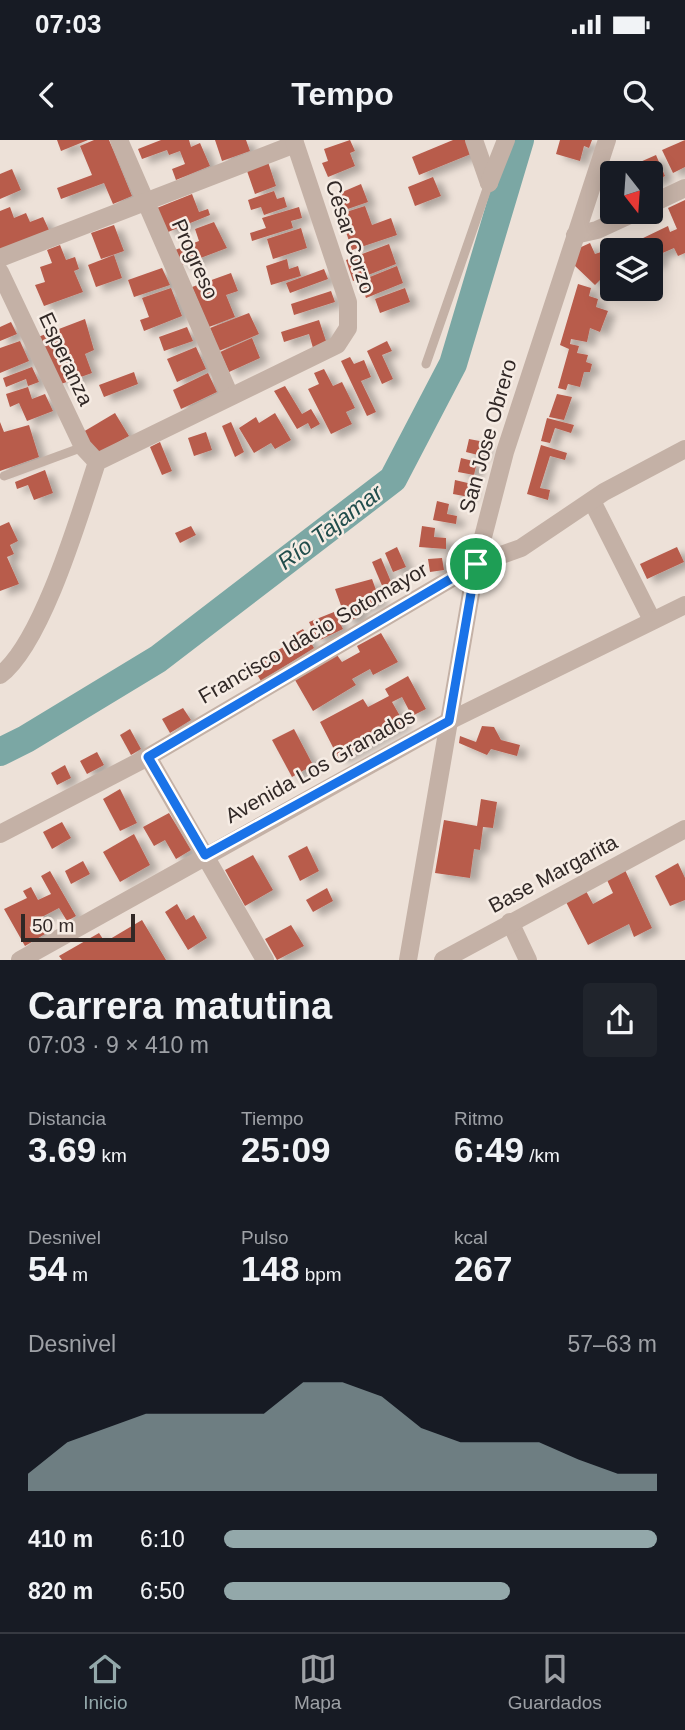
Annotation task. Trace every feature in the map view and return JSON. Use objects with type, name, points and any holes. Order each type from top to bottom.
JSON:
[{"type":"street","name":"Progreso","points":[[120,140],[230,396]]},
{"type":"street","points":[[474,140],[489,183]]},
{"type":"street","points":[[489,183],[506,140]]},
{"type":"street","name":"San Jose Obrero","points":[[408,960],[476,564],[505,453],[607,140]]},
{"type":"street","points":[[0,258],[295,142]]},
{"type":"street","name":"César Corzo","points":[[230,396],[337,345],[348,328],[348,302],[295,142]]},
{"type":"street","points":[[663,198],[685,188]]},
{"type":"street","points":[[575,235],[610,224]]},
{"type":"street","name":"Esperanza","points":[[0,272],[83,447],[97,461]]},
{"type":"street","points":[[0,675],[18,660],[37,626],[97,461],[230,396]]},
{"type":"street","name":"Francisco Idacio Sotomayor","points":[[0,834],[148,757],[476,564],[521,548],[592,501],[685,449]]},
{"type":"street","points":[[592,501],[652,620]]},
{"type":"street","name":"Avenida Los Granados","points":[[20,960],[449,721],[685,605]]},
{"type":"street","points":[[148,757],[265,960]]},
{"type":"street","name":"Base Margarita","points":[[443,960],[685,829]]},
{"type":"street","points":[[510,922],[528,960]]},
{"type":"lane","points":[[426,364],[489,183]]},
{"type":"lane","points":[[4,477],[83,447]]},
{"type":"building","points":[[57,140],[88,140],[61,151]]},
{"type":"building","points":[[94,140],[109,140],[132,196],[113,204],[104,183],[61,199],[57,188],[92,175],[80,146]]},
{"type":"building","points":[[161,140],[189,140],[191,147],[200,143],[210,166],[176,180],[172,169],[185,164],[180,151],[169,155],[167,150],[142,159],[138,149]]},
{"type":"building","points":[[215,140],[246,140],[250,151],[222,161]]},
{"type":"building","points":[[350,140],[355,151],[350,153],[355,166],[328,177],[322,163],[328,161],[324,149]]},
{"type":"building","points":[[453,140],[466,140],[471,154],[419,175],[412,157]]},
{"type":"building","points":[[560,140],[592,140],[589,148],[584,146],[580,161],[556,154]]},
{"type":"building","points":[[685,140],[685,167],[673,173],[662,150]]},
{"type":"building","points":[[656,155],[659,161],[642,161]]},
{"type":"building","points":[[268,162],[276,186],[255,194],[247,171]]},
{"type":"building","points":[[12,169],[21,190],[0,199],[0,174]]},
{"type":"building","points":[[433,177],[441,196],[415,206],[408,187]]},
{"type":"building","points":[[361,184],[368,202],[339,212],[333,196]]},
{"type":"building","points":[[274,191],[277,199],[284,197],[287,207],[264,215],[261,207],[251,210],[248,200]]},
{"type":"building","points":[[192,194],[199,212],[208,209],[210,215],[168,232],[157,208]]},
{"type":"building","points":[[685,200],[685,253],[678,256],[674,248],[663,253],[663,238],[643,238],[668,226],[670,232],[677,229],[668,208]]},
{"type":"building","points":[[365,206],[372,225],[391,218],[397,235],[352,250],[340,214]]},
{"type":"building","points":[[10,207],[14,218],[26,213],[30,222],[43,217],[49,230],[0,250],[0,211]]},
{"type":"building","points":[[299,207],[302,218],[291,221],[293,228],[252,241],[250,233],[266,228],[262,218]]},
{"type":"building","points":[[214,222],[227,248],[182,265],[175,250],[199,241],[195,229]]},
{"type":"building","points":[[114,225],[124,251],[101,259],[91,233]]},
{"type":"building","points":[[301,228],[307,248],[273,259],[267,239]]},
{"type":"building","points":[[590,243],[595,254],[600,252],[600,280],[595,285],[574,265],[579,248]]},
{"type":"building","points":[[389,244],[396,264],[353,281],[346,260]]},
{"type":"building","points":[[60,245],[66,260],[75,257],[79,269],[74,271],[83,292],[44,306],[35,285],[45,282],[40,267],[52,263],[47,250]]},
{"type":"building","points":[[114,255],[122,278],[96,287],[88,265]]},
{"type":"building","points":[[287,259],[289,269],[298,266],[301,276],[271,285],[266,266]]},
{"type":"building","points":[[397,266],[403,283],[366,298],[360,281]]},
{"type":"building","points":[[162,268],[170,285],[134,297],[128,280]]},
{"type":"building","points":[[324,269],[328,279],[290,293],[286,283]]},
{"type":"building","points":[[231,273],[238,291],[226,295],[235,317],[209,327],[192,287]]},
{"type":"building","points":[[578,284],[591,288],[589,296],[598,299],[596,307],[608,311],[600,332],[590,328],[587,342],[571,339],[570,344],[579,346],[577,353],[588,355],[586,362],[592,364],[590,372],[584,372],[580,387],[568,384],[566,390],[558,388],[569,349],[560,345]]},
{"type":"building","points":[[171,288],[182,316],[144,331],[140,320],[149,317],[142,298]]},
{"type":"building","points":[[405,288],[410,302],[380,313],[375,299]]},
{"type":"building","points":[[331,291],[335,302],[294,315],[291,304]]},
{"type":"building","points":[[249,313],[259,334],[219,351],[210,328]]},
{"type":"building","points":[[85,319],[94,350],[85,354],[92,373],[61,384],[38,337]]},
{"type":"building","points":[[319,320],[326,341],[313,348],[309,334],[284,342],[281,332]]},
{"type":"building","points":[[11,322],[17,334],[0,341],[0,327]]},
{"type":"building","points":[[187,327],[193,341],[164,351],[159,337]]},
{"type":"building","points":[[252,338],[260,358],[229,372],[220,352]]},
{"type":"building","points":[[20,341],[29,361],[0,373],[0,348]]},
{"type":"building","points":[[387,341],[392,351],[382,355],[393,379],[382,384],[367,351]]},
{"type":"building","points":[[196,347],[206,369],[177,382],[167,359]]},
{"type":"building","points":[[350,357],[354,364],[364,360],[371,377],[361,381],[376,412],[367,416],[341,361]]},
{"type":"building","points":[[32,367],[39,382],[28,386],[26,379],[6,387],[3,378]]},
{"type":"building","points":[[324,369],[333,386],[342,382],[355,408],[346,412],[352,424],[331,434],[308,389],[319,384],[314,373]]},
{"type":"building","points":[[134,372],[138,384],[104,397],[99,385]]},
{"type":"building","points":[[208,373],[217,392],[181,409],[173,390]]},
{"type":"building","points":[[285,386],[302,414],[311,409],[320,424],[311,429],[308,423],[297,429],[274,391]]},
{"type":"building","points":[[28,387],[32,399],[45,394],[53,411],[27,421],[19,403],[10,407],[6,394]]},
{"type":"building","points":[[557,394],[572,397],[564,420],[549,417]]},
{"type":"building","points":[[115,413],[129,436],[97,454],[83,432]]},
{"type":"building","points":[[275,413],[291,440],[275,449],[271,443],[254,453],[239,428],[256,417],[259,423]]},
{"type":"building","points":[[547,418],[574,425],[571,433],[555,428],[550,443],[541,441]]},
{"type":"building","points":[[0,422],[4,432],[29,425],[39,457],[0,471]]},
{"type":"building","points":[[231,422],[244,452],[235,457],[222,426]]},
{"type":"building","points":[[206,432],[212,450],[194,456],[188,438]]},
{"type":"building","points":[[469,439],[485,442],[482,456],[466,452]]},
{"type":"building","points":[[160,442],[172,471],[162,475],[150,447]]},
{"type":"building","points":[[541,445],[567,453],[565,460],[550,456],[540,488],[550,490],[548,500],[527,494]]},
{"type":"building","points":[[461,458],[477,462],[474,475],[458,472]]},
{"type":"building","points":[[45,470],[53,493],[34,500],[28,485],[17,489],[15,482]]},
{"type":"building","points":[[455,480],[472,484],[469,497],[453,494]]},
{"type":"building","points":[[437,501],[449,504],[447,514],[457,516],[456,524],[433,520]]},
{"type":"building","points":[[9,522],[18,541],[10,545],[14,554],[7,557],[19,584],[0,591],[0,526]]},
{"type":"building","points":[[191,526],[196,535],[180,543],[175,533]]},
{"type":"building","points":[[422,526],[435,528],[434,537],[446,538],[446,549],[419,547]]},
{"type":"building","points":[[397,547],[406,567],[393,572],[385,553]]},
{"type":"building","points":[[677,547],[684,562],[647,579],[640,564]]},
{"type":"building","points":[[381,558],[392,584],[383,588],[372,562]]},
{"type":"building","points":[[442,558],[444,570],[430,572],[428,559]]},
{"type":"building","points":[[372,579],[380,601],[358,609],[361,616],[347,622],[335,589]]},
{"type":"building","points":[[334,612],[343,629],[318,641],[309,622]]},
{"type":"building","points":[[303,629],[314,648],[261,681],[252,666],[293,641],[290,636]]},
{"type":"building","points":[[381,633],[398,662],[373,675],[370,669],[352,679],[356,685],[313,711],[295,680],[337,655],[342,662],[360,652],[357,646]]},
{"type":"building","points":[[408,676],[426,709],[412,716],[402,697],[392,702],[404,723],[339,759],[320,722],[363,699],[368,707],[389,696],[385,689]]},
{"type":"building","points":[[183,708],[191,720],[170,733],[162,719]]},
{"type":"building","points":[[482,726],[494,727],[501,740],[520,745],[517,756],[491,749],[487,755],[459,743],[460,736],[476,742]]},
{"type":"building","points":[[130,729],[141,749],[131,755],[120,735]]},
{"type":"building","points":[[294,729],[313,765],[292,777],[272,740]]},
{"type":"building","points":[[97,752],[104,765],[87,774],[80,761]]},
{"type":"building","points":[[65,765],[71,778],[57,785],[51,773]]},
{"type":"building","points":[[120,789],[137,823],[120,831],[103,799]]},
{"type":"building","points":[[481,799],[497,802],[493,828],[483,827],[480,850],[474,849],[470,878],[435,873],[444,820],[477,826]]},
{"type":"building","points":[[169,813],[191,850],[176,859],[165,840],[154,846],[143,827]]},
{"type":"building","points":[[62,822],[71,838],[52,849],[43,832]]},
{"type":"building","points":[[134,834],[150,865],[120,882],[103,852]]},
{"type":"building","points":[[307,846],[319,871],[300,881],[288,856]]},
{"type":"building","points":[[253,855],[273,890],[245,906],[225,870]]},
{"type":"building","points":[[83,861],[90,874],[71,884],[65,871]]},
{"type":"building","points":[[678,863],[685,878],[685,900],[670,906],[655,876]]},
{"type":"building","points":[[625,870],[652,928],[634,937],[629,924],[588,945],[566,902],[586,891],[593,904],[613,893],[607,880]]},
{"type":"building","points":[[50,871],[76,916],[67,921],[59,908],[38,919],[45,934],[25,946],[4,909],[27,898],[23,891],[31,887],[38,900],[51,894],[41,876]]},
{"type":"building","points":[[327,888],[333,901],[313,912],[306,900]]},
{"type":"building","points":[[177,904],[186,920],[194,915],[207,938],[188,950],[165,912]]},
{"type":"building","points":[[142,920],[166,960],[62,960],[59,956],[99,933],[105,942]]},
{"type":"building","points":[[291,925],[304,946],[277,960],[265,939]]},
{"type":"waterway","name":"Río Tajamar","points":[[0,752],[158,659],[393,479],[453,364],[520,140]]},
{"type":"route","points":[[476,564],[449,721],[205,855],[148,757],[476,564]]}]
